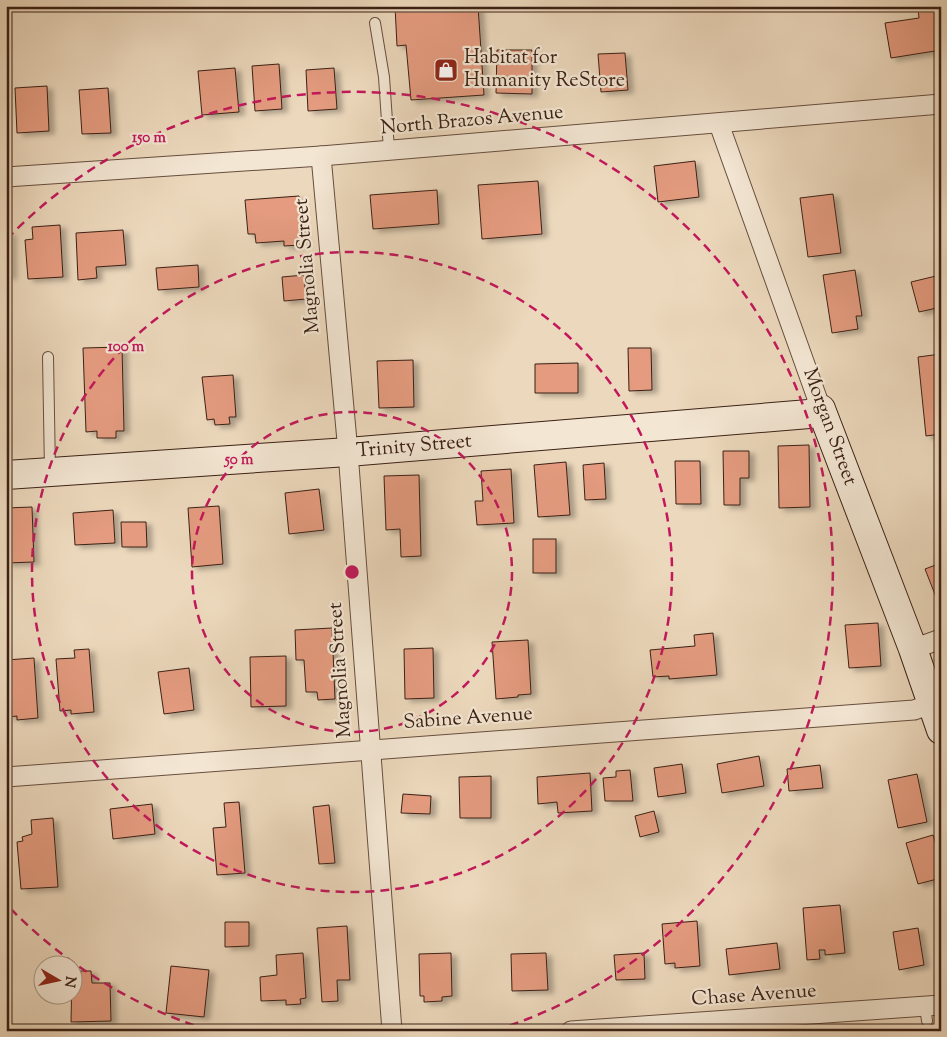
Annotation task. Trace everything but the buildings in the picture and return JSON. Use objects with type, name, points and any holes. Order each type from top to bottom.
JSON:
[{"type":"street","name":"North Brazos Avenue","points":[[6,177],[321,156],[941,104]]},
{"type":"street","name":"Morgan Street","points":[[719,124],[821,409],[913,649],[941,730]]},
{"type":"street","name":"Magnolia Street","points":[[321,156],[348,452],[392,1031]]},
{"type":"street","name":"Trinity Street","points":[[6,475],[348,452],[808,414],[821,409]]},
{"type":"street","points":[[913,649],[941,639]]},
{"type":"street","name":"Sabine Avenue","points":[[6,776],[914,710],[931,704]]},
{"type":"street","name":"Chase Avenue","points":[[571,1031],[931,1011]]},
{"type":"lane","points":[[375,23],[384,77],[389,150]]},
{"type":"lane","points":[[48,357],[50,472]]},
{"type":"place","name":"Habitat for Humanity ReStore","points":[[446,70]]}]
